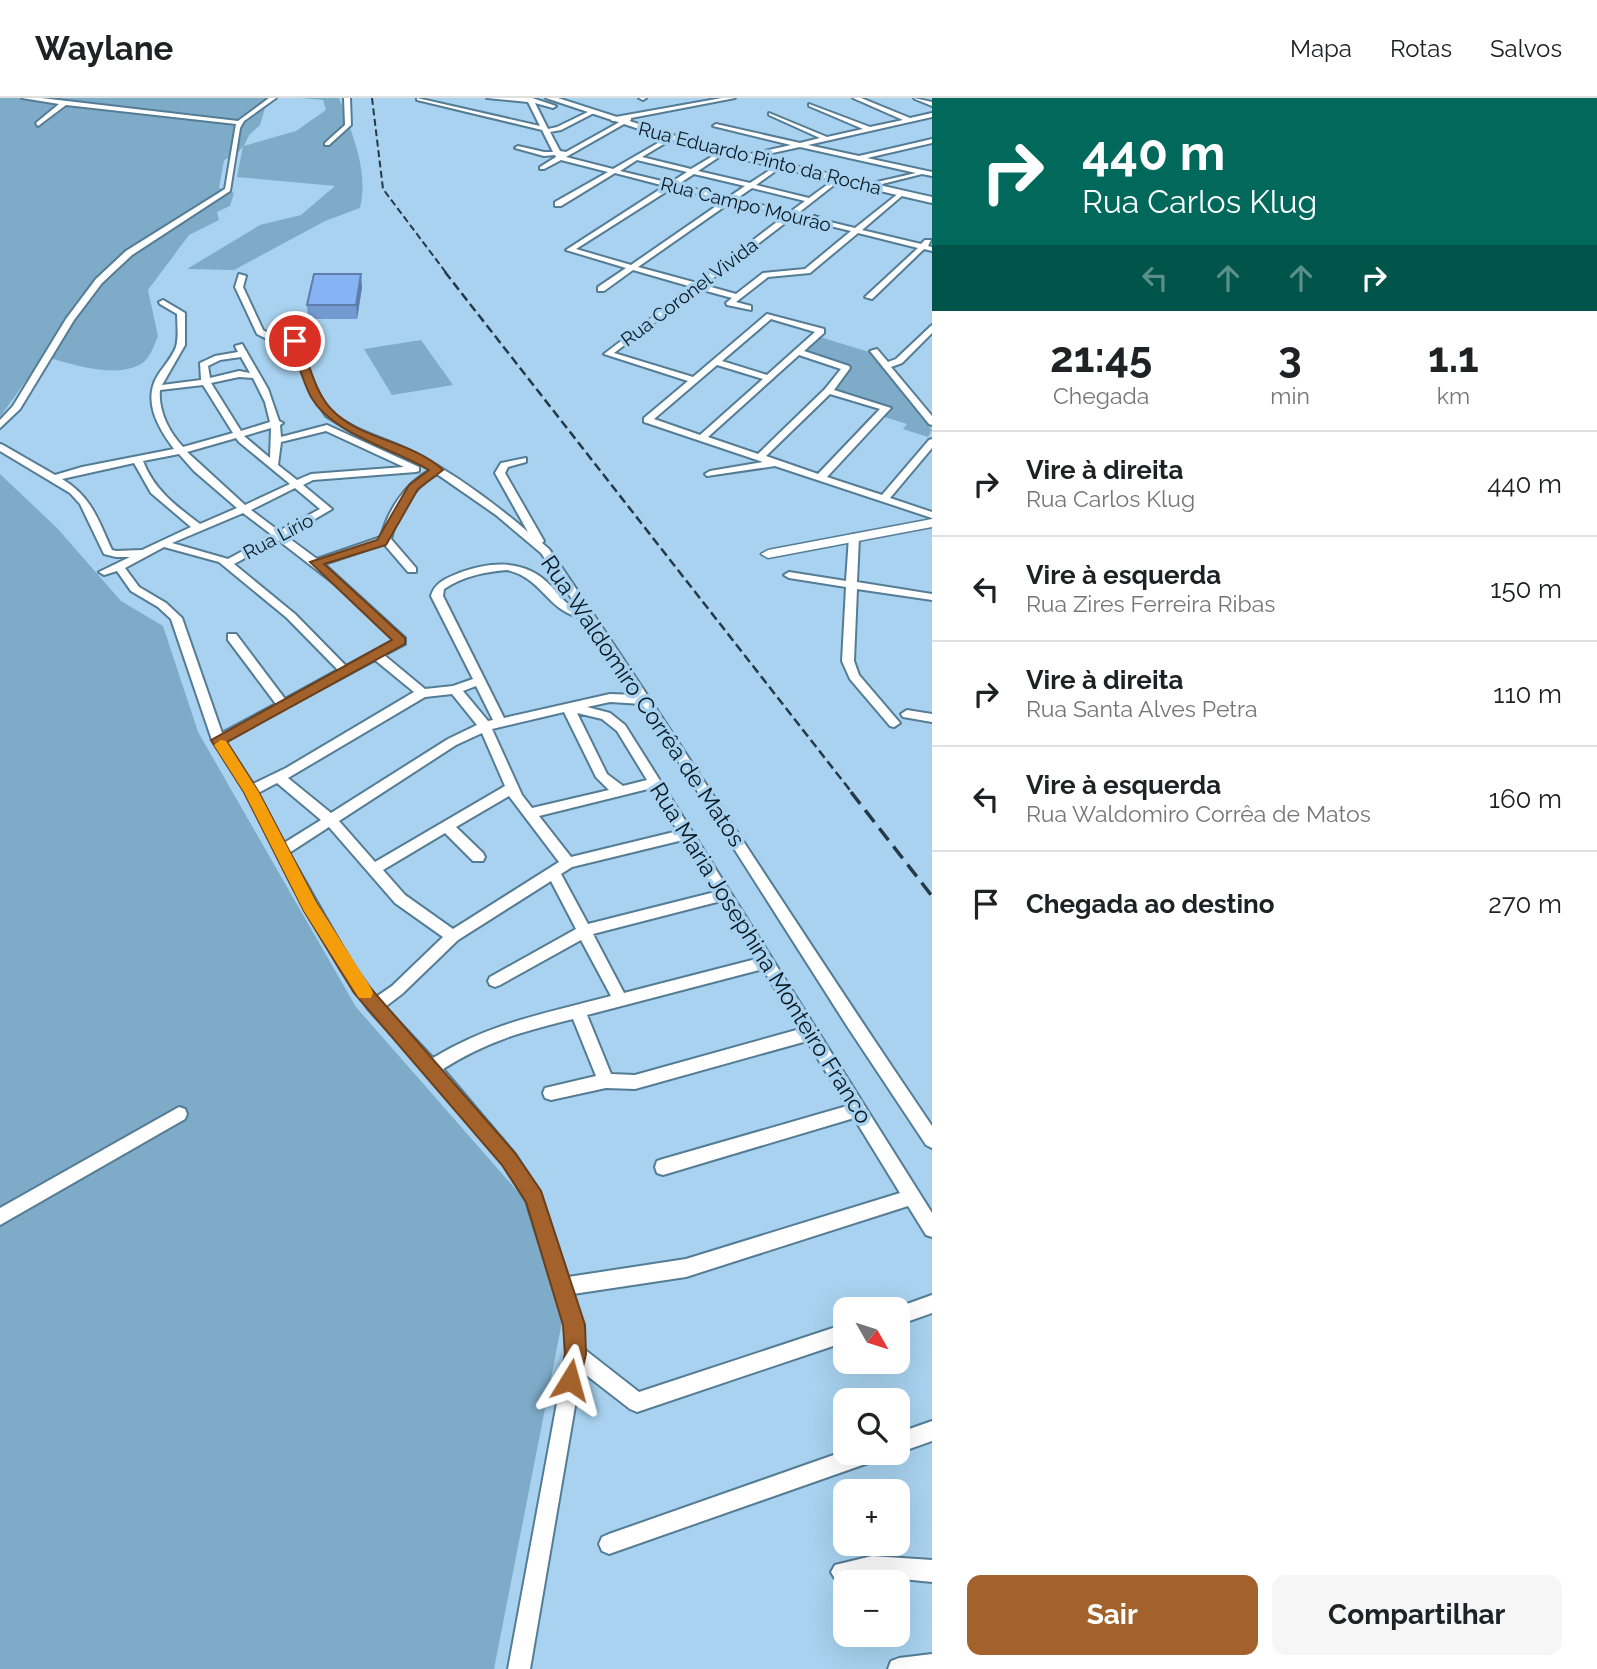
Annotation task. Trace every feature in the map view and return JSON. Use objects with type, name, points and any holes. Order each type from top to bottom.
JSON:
[{"type":"main road","name":"Rua Eduardo Pinto da Rocha","points":[[555,102],[723,152],[932,200]]},
{"type":"street","points":[[25,98],[227,120],[240,125]]},
{"type":"street","points":[[0,425],[17,407],[70,319],[99,281],[129,253],[226,192],[230,185],[240,125],[273,98]]},
{"type":"street","points":[[327,144],[348,125],[347,98]]},
{"type":"street","points":[[490,98],[555,102]]},
{"type":"street","points":[[612,119],[732,98]]},
{"type":"street","points":[[856,98],[910,120]]},
{"type":"street","points":[[917,98],[932,104]]},
{"type":"street","points":[[421,111],[419,99],[545,130],[559,129],[592,112]]},
{"type":"street","points":[[531,99],[558,155]]},
{"type":"street","points":[[537,113],[555,102]]},
{"type":"street","points":[[38,124],[64,103]]},
{"type":"street","points":[[811,105],[870,129]]},
{"type":"street","points":[[669,109],[684,116]]},
{"type":"street","points":[[771,114],[827,139]]},
{"type":"street","points":[[542,168],[558,155],[569,153],[638,115]]},
{"type":"street","points":[[744,157],[932,115]]},
{"type":"street","points":[[716,126],[795,146],[929,172]]},
{"type":"street","points":[[558,204],[670,138]]},
{"type":"street","points":[[856,158],[932,141]]},
{"type":"street","name":"Rua Campo Mourão","points":[[518,148],[558,155],[928,248]]},
{"type":"street","points":[[723,152],[570,250],[698,285],[748,308]]},
{"type":"street","points":[[636,158],[697,169],[811,200]]},
{"type":"street","points":[[601,289],[779,166]]},
{"type":"street","points":[[866,186],[929,172]]},
{"type":"street","name":"Rua Coronel Vivida","points":[[694,380],[608,354],[837,180]]},
{"type":"street","points":[[734,300],[768,274],[807,271],[901,194]]},
{"type":"street","points":[[869,297],[928,248],[932,239]]},
{"type":"street","name":"Rua Waldomiro Corrêa de Matos","points":[[242,276],[239,287],[260,332],[270,337],[294,337],[317,397],[329,414],[358,432],[408,453],[432,472],[487,503],[545,551],[646,700],[852,1021],[932,1140]]},
{"type":"street","points":[[163,302],[180,309],[182,340],[176,354],[160,375],[156,388],[155,405],[168,436],[244,509],[316,562],[401,641],[218,740]]},
{"type":"street","points":[[702,438],[821,331],[770,316],[647,419],[702,438],[760,457],[820,478],[884,499],[932,516]]},
{"type":"street","points":[[885,366],[899,361],[932,328]]},
{"type":"street","points":[[274,464],[279,440],[278,423],[241,349],[202,365],[206,382],[237,434],[296,484]]},
{"type":"street","points":[[874,351],[932,422]]},
{"type":"street","points":[[760,457],[828,390],[846,368],[798,352]]},
{"type":"street","points":[[715,362],[769,378]]},
{"type":"street","points":[[156,388],[206,382],[239,374],[256,376]]},
{"type":"street","points":[[820,478],[886,408],[828,390]]},
{"type":"street","points":[[56,478],[181,451],[278,423]]},
{"type":"street","points":[[279,440],[327,429],[416,469],[432,472]]},
{"type":"street","points":[[884,499],[932,442]]},
{"type":"street","points":[[0,447],[74,491],[85,503],[108,552],[146,552]]},
{"type":"street","points":[[138,460],[142,474],[152,491],[198,527]]},
{"type":"street","points":[[523,460],[504,465],[500,474],[545,551]]},
{"type":"street","points":[[710,474],[777,463]]},
{"type":"street","points":[[416,469],[323,475],[296,484],[162,543],[112,570],[176,618],[218,740],[251,791],[317,918],[374,1006],[432,1067],[525,1180],[542,1216],[574,1325],[575,1354],[519,1669]]},
{"type":"street","points":[[386,539],[389,526],[413,487],[432,472]]},
{"type":"street","name":"Rua Lírio","points":[[228,563],[327,509],[296,484]]},
{"type":"street","points":[[768,554],[932,523]]},
{"type":"street","points":[[854,537],[847,654],[850,668],[894,723]]},
{"type":"street","points":[[316,562],[386,539]]},
{"type":"street","points":[[386,539],[412,570]]},
{"type":"street","points":[[162,543],[210,555],[228,563],[291,616],[346,672]]},
{"type":"street","points":[[500,722],[437,592],[444,585],[480,570],[514,566],[530,572],[554,599],[568,609],[580,615],[589,615]]},
{"type":"street","points":[[789,575],[932,597]]},
{"type":"street","points":[[232,637],[284,706]]},
{"type":"street","points":[[376,654],[422,693]]},
{"type":"street","points":[[251,791],[279,778],[422,693],[456,690],[479,681]]},
{"type":"street","points":[[456,690],[485,726],[512,788],[568,863]]},
{"type":"street","points":[[282,851],[452,742],[485,726],[610,698],[646,700]]},
{"type":"street","points":[[568,706],[601,777],[621,792]]},
{"type":"street","name":"Rua Maria Josephina Monteiro Franco","points":[[568,706],[606,716],[616,722],[932,1229]]},
{"type":"street","points":[[907,714],[932,718]]},
{"type":"street","points":[[279,778],[330,820],[400,900],[453,936]]},
{"type":"street","points":[[529,814],[655,783]]},
{"type":"street","points":[[372,870],[512,788]]},
{"type":"street","points":[[446,826],[478,857]]},
{"type":"street","points":[[374,1006],[397,990],[453,936],[568,863],[687,834]]},
{"type":"street","points":[[553,872],[621,1001]]},
{"type":"street","points":[[495,981],[584,931],[725,895]]},
{"type":"street","points":[[432,1067],[486,1037],[766,962]]},
{"type":"street","points":[[578,1013],[606,1081]]},
{"type":"street","points":[[551,1093],[606,1081],[635,1082],[810,1033]]},
{"type":"street","points":[[663,1167],[858,1110]]},
{"type":"street","points":[[0,1217],[179,1114]]},
{"type":"street","points":[[564,1287],[685,1268],[912,1197]]},
{"type":"street","points":[[910,1311],[932,1304]]},
{"type":"street","points":[[575,1354],[637,1402],[833,1337]]},
{"type":"street","points":[[910,1439],[932,1431]]},
{"type":"street","points":[[609,1544],[835,1465]]},
{"type":"street","points":[[852,1570],[872,1566],[932,1571]]},
{"type":"street","points":[[898,1669],[932,1665]]},
{"type":"shaded area","points":[[0,98],[268,98],[260,125],[249,135],[244,146],[296,131],[326,110],[323,100],[301,98],[339,98],[361,166],[360,208],[325,221],[234,270],[187,269],[260,225],[301,215],[335,186],[237,177],[243,146],[237,154],[224,160],[219,188],[234,193],[230,206],[217,212],[219,220],[189,235],[148,290],[158,336],[145,361],[135,367],[110,370],[82,367],[46,357],[0,417]]},
{"type":"shaded area","points":[[820,337],[869,352],[932,430],[928,437],[903,429],[907,424],[881,416],[889,407],[833,390],[850,367],[804,352]]},
{"type":"shaded area","points":[[421,340],[453,385],[392,395],[364,349]]},
{"type":"shaded area","points":[[0,474],[57,528],[121,601],[163,626],[198,732],[356,1007],[525,1200],[562,1322],[494,1669],[0,1669]]},
{"type":"building","points":[[314,274],[361,274],[356,305],[307,305]]},
{"type":"railway","points":[[372,98],[383,189],[447,274]]},
{"type":"railway","points":[[445,272],[853,794]]},
{"type":"railway","points":[[851,792],[932,896]]},
{"type":"slow traffic","points":[[221,745],[251,791],[310,906],[365,993]]},
{"type":"route","points":[[295,341],[317,397],[329,414],[358,432],[408,453],[437,470],[421,478],[413,487],[389,526],[386,539],[316,562],[401,641],[218,740],[251,791],[310,906],[360,988],[432,1067],[525,1180],[542,1216],[574,1325],[575,1354],[570,1380]]}]
